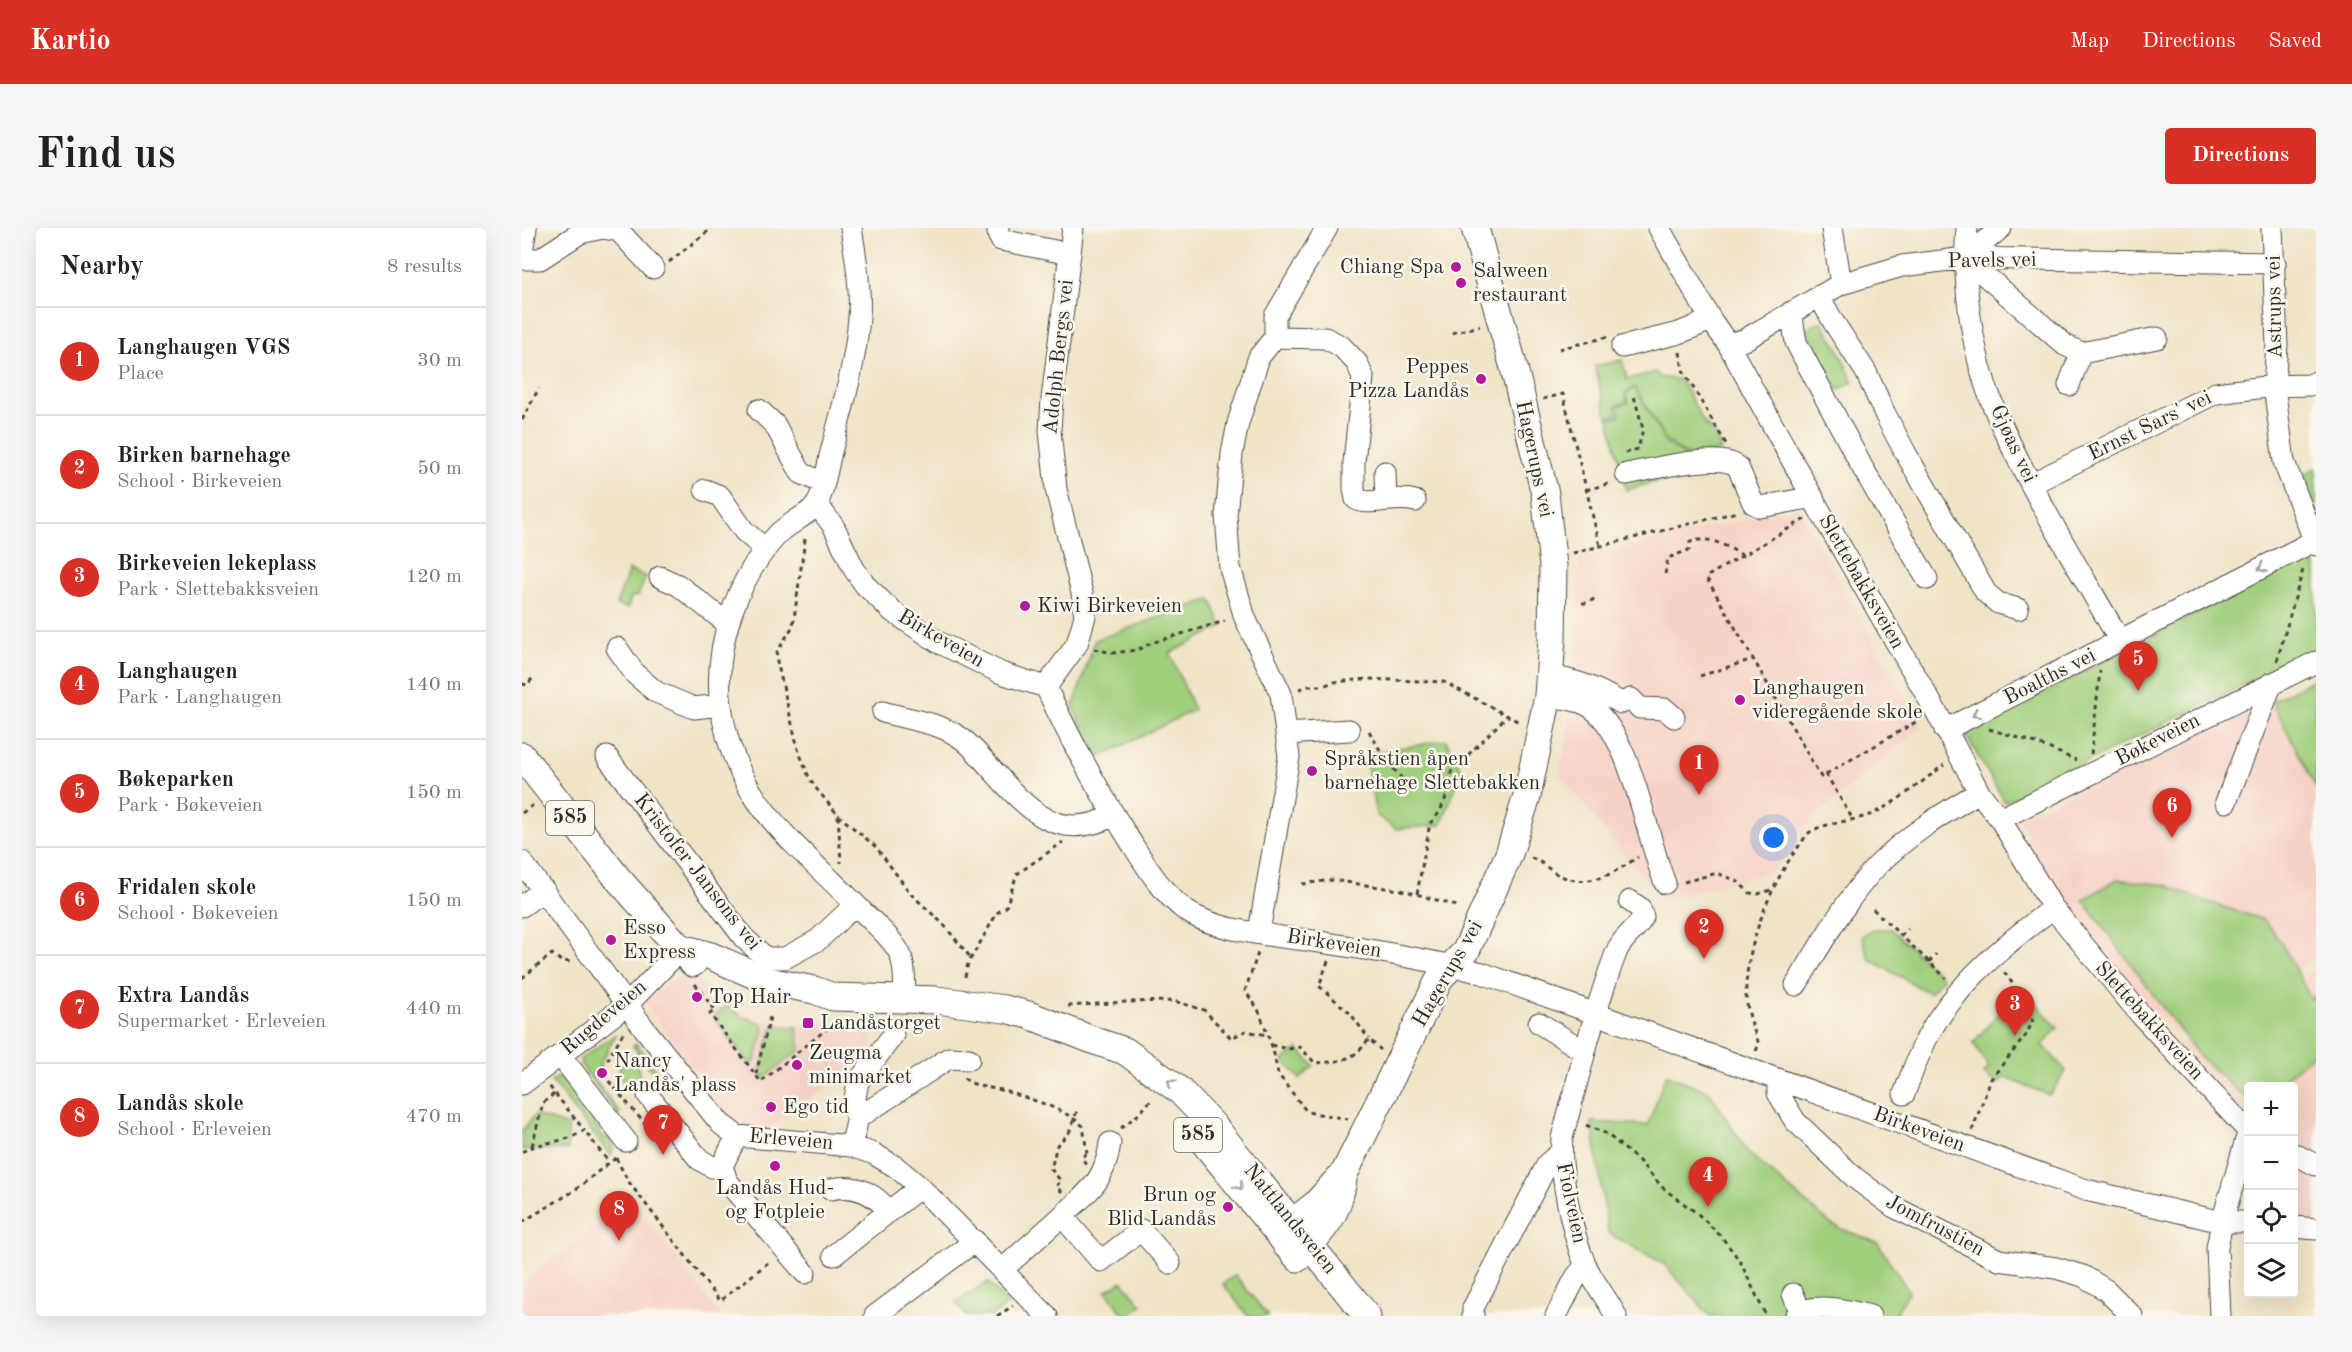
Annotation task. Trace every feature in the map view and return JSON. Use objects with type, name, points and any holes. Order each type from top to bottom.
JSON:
[{"type":"main road","name":"Hagerups vei","points":[[1296,1237],[1315,1205],[1344,1174],[1440,978],[1466,951],[1509,854],[1527,796],[1549,686],[1553,566],[1545,494],[1514,368],[1475,228]]},
{"type":"main road","name":"Nattlandsveien","points":[[522,756],[643,909],[682,948],[711,956],[768,981],[814,990],[837,1007],[905,999],[965,1003],[1005,1009],[1125,1051],[1179,1090],[1219,1132],[1296,1237],[1347,1316]]},
{"type":"main road","name":"Nattlandsveien","points":[[1296,1237],[1367,1316]]},
{"type":"street","points":[[522,254],[526,228]]},
{"type":"street","points":[[522,259],[540,259],[580,233],[603,228],[620,229],[653,268]]},
{"type":"street","points":[[851,228],[859,287],[859,317],[848,387],[818,504],[782,530],[765,549],[739,595],[728,624],[722,653],[721,705],[735,761],[746,785],[761,808],[801,853],[893,944],[900,954],[905,999]]},
{"type":"street","points":[[998,228],[1001,240],[1070,254]]},
{"type":"street","name":"Adolph Bergs vei","points":[[1046,687],[1077,644],[1085,616],[1082,592],[1056,489],[1050,431],[1073,228]]},
{"type":"street","points":[[1259,939],[1289,758],[1281,694],[1245,618],[1230,568],[1226,515],[1232,454],[1238,423],[1259,357],[1275,337],[1275,316],[1327,228]]},
{"type":"street","name":"Slettebakksveien","points":[[1659,228],[1728,344],[1816,504],[1953,726],[1962,760],[1979,792],[2000,819],[2054,908],[2139,1014],[2244,1128]]},
{"type":"street","points":[[1832,228],[1841,284]]},
{"type":"street","name":"Gjøas vei","points":[[1967,228],[1965,258],[1978,358],[1994,406],[2112,645]]},
{"type":"street","points":[[2001,228],[1965,258],[2065,345],[2081,353],[2157,338]]},
{"type":"street","name":"Astrups vei","points":[[2272,228],[2277,345],[2274,386],[2284,462],[2313,543]]},
{"type":"street","name":"Pavels vei","points":[[1728,344],[1744,340],[1841,284],[1902,266],[1965,258],[2275,263]]},
{"type":"street","points":[[1819,296],[1866,372],[1905,452],[1986,594],[1998,603],[2018,609]]},
{"type":"street","points":[[1791,312],[1796,342],[1800,350],[1861,465],[1927,579]]},
{"type":"street","points":[[1622,347],[1676,334],[1712,320]]},
{"type":"street","points":[[1275,337],[1325,338],[1341,346],[1357,363],[1363,377],[1354,462],[1356,499],[1367,503],[1405,498],[1415,501]]},
{"type":"street","points":[[2069,385],[2081,353]]},
{"type":"street","name":"Astrups vei","points":[[2274,386],[2310,385],[2316,382]]},
{"type":"street","name":"Ernst Sars' vei","points":[[2031,484],[2216,393],[2274,386]]},
{"type":"street","points":[[759,410],[775,426],[801,473],[823,483]]},
{"type":"street","points":[[1626,474],[1669,464],[1724,460],[1738,467],[1753,503],[1761,507]]},
{"type":"street","points":[[1384,472],[1386,499]]},
{"type":"street","points":[[705,490],[720,496],[744,531],[765,549]]},
{"type":"street","name":"Birkeveien","points":[[818,504],[834,527],[854,569],[865,585],[893,612],[938,642],[1001,673],[1046,687],[1065,730],[1114,816],[1149,871],[1186,910],[1259,939],[1415,957],[1482,973],[2086,1190],[2222,1222],[2244,1222]]},
{"type":"street","name":"Slettebakksveien","points":[[1761,507],[1816,504]]},
{"type":"street","name":"Boalths vei","points":[[1953,726],[2313,543]]},
{"type":"street","points":[[660,577],[678,585],[728,624]]},
{"type":"street","points":[[617,648],[635,674],[656,692],[694,708],[721,705]]},
{"type":"street","name":"Bøkeveien","points":[[2000,819],[2092,769],[2316,662]]},
{"type":"street","points":[[1549,686],[1570,680],[1598,688],[1621,703],[1631,699],[1640,708],[1665,709],[1674,717]]},
{"type":"street","points":[[2226,802],[2272,683]]},
{"type":"street","points":[[1549,686],[1585,704],[1599,714],[1608,725],[1618,742],[1631,774],[1662,876]]},
{"type":"street","points":[[883,712],[945,728],[964,739],[1023,803],[1047,820],[1061,826],[1092,826],[1114,816]]},
{"type":"street","points":[[1286,734],[1349,730]]},
{"type":"street","name":"Kristofer Jansons vei","points":[[607,757],[744,938],[766,958],[785,958],[818,940],[850,900]]},
{"type":"street","points":[[1796,985],[1844,910],[1875,868],[1926,824],[1979,792]]},
{"type":"street","name":"Erleveien","points":[[522,862],[644,1028],[721,1124],[737,1136],[851,1146],[874,1154],[920,1187],[1047,1316]]},
{"type":"street","points":[[522,906],[544,890]]},
{"type":"street","points":[[1596,1014],[1616,951],[1620,943],[1639,924],[1642,917],[1640,908],[1630,901]]},
{"type":"street","points":[[1904,1094],[1920,1052],[1936,1023],[1960,991],[1992,956],[2054,908]]},
{"type":"street","name":"Rugdeveien","points":[[526,1081],[628,1004],[682,948]]},
{"type":"street","name":"Fiolveien","points":[[1596,1014],[1568,1115],[1560,1154],[1571,1216],[1586,1265],[1616,1316]]},
{"type":"street","points":[[1539,1023],[1576,1046],[1586,1048]]},
{"type":"street","points":[[858,1118],[853,1109],[858,1082],[893,1035]]},
{"type":"street","points":[[560,1055],[626,1141]]},
{"type":"street","points":[[851,1146],[858,1118],[949,1058],[969,1059]]},
{"type":"street","name":"Jomfrustien","points":[[1778,1079],[1778,1093],[1795,1121],[1855,1179],[1894,1207],[1999,1260],[2056,1268],[2083,1276],[2106,1290],[2132,1316]]},
{"type":"street","points":[[648,1095],[699,1159],[712,1167],[722,1166]]},
{"type":"street","points":[[1003,1269],[1099,1181],[1116,1135]]},
{"type":"street","points":[[737,1136],[722,1166],[727,1181],[805,1273]]},
{"type":"street","name":"Slettebakksveien","points":[[2220,1316],[2217,1248],[2222,1222],[2247,1136]]},
{"type":"street","points":[[1473,1316],[1473,1308],[1548,1163],[1560,1154]]},
{"type":"street","points":[[2298,1156],[2316,1165]]},
{"type":"street","points":[[834,1255],[920,1187]]},
{"type":"street","points":[[831,1189],[858,1188],[878,1199],[889,1212]]},
{"type":"street","points":[[1062,1216],[1101,1261],[1141,1230],[1170,1263]]},
{"type":"street","points":[[2298,1227],[2316,1229]]},
{"type":"street","points":[[875,1316],[975,1241]]},
{"type":"street","points":[[1556,1316],[1576,1277],[1586,1265]]},
{"type":"street","points":[[1796,1307],[1825,1307],[1870,1316]]},
{"type":"path","points":[[653,268],[673,260],[712,228]]},
{"type":"path","points":[[1452,333],[1484,325]]},
{"type":"path","points":[[1676,334],[1683,370],[1726,445],[1733,463]]},
{"type":"path","points":[[522,420],[539,388]]},
{"type":"path","points":[[1543,399],[1563,394],[1600,546]]},
{"type":"path","points":[[1587,490],[1626,479],[1620,455],[1638,448],[1643,429],[1634,396]]},
{"type":"path","points":[[1816,504],[1744,556],[1706,577],[1821,777],[1927,716]]},
{"type":"path","points":[[1573,553],[1761,507]]},
{"type":"path","points":[[806,531],[793,626],[776,657],[798,749],[808,775],[838,815],[876,847],[911,894],[942,924],[971,958]]},
{"type":"path","points":[[1665,574],[1668,558],[1689,550],[1690,542],[1701,538],[1718,542],[1744,556]]},
{"type":"path","points":[[2272,683],[2284,631],[2313,543]]},
{"type":"path","points":[[1582,603],[1588,603],[1597,597]]},
{"type":"path","points":[[1089,647],[1113,653],[1137,650],[1162,639],[1227,620],[1245,618]]},
{"type":"path","points":[[1953,726],[2014,736],[2092,769],[2112,645]]},
{"type":"path","points":[[1700,676],[1754,659]]},
{"type":"path","points":[[522,684],[528,685],[534,675]]},
{"type":"path","points":[[1281,694],[1309,686],[1367,679],[1444,682],[1520,723],[1529,723]]},
{"type":"path","points":[[1417,894],[1430,823],[1436,819],[1451,781],[1451,772],[1507,716]]},
{"type":"path","points":[[1349,730],[1363,723],[1384,757],[1402,779]]},
{"type":"path","points":[[1752,1059],[1759,1044],[1750,1022],[1745,988],[1757,933],[1772,890],[1790,858],[1809,833],[1852,818],[1870,815],[1891,803],[1951,760],[1962,760]]},
{"type":"path","points":[[1826,774],[1852,818]]},
{"type":"path","points":[[838,815],[839,848],[850,900]]},
{"type":"path","points":[[965,977],[971,958],[997,913],[1006,907],[1017,874],[1059,846],[1075,827]]},
{"type":"path","points":[[1523,856],[1534,858],[1557,874],[1581,882],[1616,872],[1640,855],[1662,876],[1676,885],[1717,873],[1737,881],[1750,893],[1758,894],[1772,890]]},
{"type":"path","points":[[1302,884],[1332,880],[1417,894],[1460,907]]},
{"type":"path","points":[[1873,909],[1960,991]]},
{"type":"path","points":[[1901,936],[1908,929]]},
{"type":"path","points":[[1259,939],[1258,956],[1245,991],[1258,1009],[1268,1035],[1278,1074],[1307,1112],[1345,1117],[1353,1121]]},
{"type":"path","points":[[522,978],[552,954],[561,961],[575,963]]},
{"type":"path","points":[[1929,962],[1936,954]]},
{"type":"path","points":[[1329,956],[1319,986],[1350,1013],[1369,1040],[1386,1055]]},
{"type":"path","points":[[1970,1138],[1991,1079],[2027,1034],[2033,1019],[2029,1006],[1992,956]]},
{"type":"path","points":[[693,981],[715,1010],[710,1014],[762,1081],[837,1007]]},
{"type":"path","points":[[1060,1006],[1174,1001],[1204,1010],[1231,1038],[1246,1030],[1268,1035]]},
{"type":"path","points":[[756,1074],[770,1017]]},
{"type":"path","points":[[623,1032],[604,1066],[607,1079],[650,1131]]},
{"type":"path","points":[[1271,1045],[1288,1049],[1300,1047],[1314,1063],[1345,1060],[1359,1053],[1369,1040]]},
{"type":"path","points":[[526,1081],[536,1088],[545,1081],[607,1160],[605,1166]]},
{"type":"path","points":[[976,1084],[1069,1114],[1083,1126],[1087,1153]]},
{"type":"path","points":[[532,1146],[543,1103],[555,1093]]},
{"type":"path","points":[[1116,1135],[1150,1101]]},
{"type":"path","points":[[1060,1178],[1051,1169],[1057,1145],[1069,1133],[1078,1108]]},
{"type":"path","points":[[1568,1115],[1607,1134],[1640,1161],[1664,1189],[1698,1214],[1721,1236],[1740,1261],[1766,1316]]},
{"type":"path","points":[[522,1152],[532,1146],[574,1137],[584,1130]]},
{"type":"path","points":[[522,1222],[574,1191],[616,1158],[628,1181],[720,1301],[770,1261]]},
{"type":"path","points":[[997,1316],[1007,1311]]},
{"type":"shaded area","name":"Langhaugen videregående skole","points":[[1798,508],[1922,727],[1813,818],[1775,871],[1664,899],[1633,866],[1560,774],[1577,673],[1579,557]]},
{"type":"shaded area","points":[[2316,680],[2316,959],[2179,1034],[2138,995],[2034,858],[2020,818]]},
{"type":"shaded area","points":[[2316,968],[2316,1220],[2298,1218],[2298,1082],[2244,1082],[2244,1117],[2180,1045]]},
{"type":"shaded area","name":"Landåstorget","points":[[683,975],[693,978],[755,1018],[793,1025],[866,1025],[873,1030],[872,1043],[864,1056],[846,1075],[768,1129],[747,1127],[731,1121],[645,1002],[671,980]]},
{"type":"shaded area","points":[[630,1200],[721,1316],[522,1316],[522,1282]]},
{"type":"green space","points":[[1821,321],[1836,344],[1853,382],[1838,390],[1818,353],[1808,358],[1800,333]]},
{"type":"green space","points":[[1622,360],[1627,379],[1656,372],[1659,377],[1681,380],[1703,421],[1716,436],[1721,451],[1690,457],[1667,442],[1635,387],[1625,393],[1627,402],[1616,405],[1617,414],[1607,417],[1595,366]]},
{"type":"green space","points":[[1635,388],[1666,444],[1686,456],[1682,475],[1626,490],[1609,418],[1620,416],[1618,406],[1629,403],[1626,394]]},
{"type":"green space","points":[[2316,467],[2316,516],[2302,477]]},
{"type":"green space","points":[[2310,554],[2316,568],[2316,649],[2005,802],[1965,734]]},
{"type":"green space","points":[[629,570],[646,577],[638,596],[631,597],[628,608],[616,605]]},
{"type":"green space","points":[[1211,599],[1222,627],[1170,653],[1194,710],[1098,758],[1073,708],[1095,640]]},
{"type":"green space","points":[[2316,678],[2316,788],[2272,701]]},
{"type":"green space","points":[[1446,740],[1462,771],[1441,825],[1396,829],[1376,815],[1365,754]]},
{"type":"green space","points":[[2117,879],[2166,885],[2198,899],[2264,920],[2281,942],[2311,999],[2316,996],[2316,1051],[2281,1082],[2244,1082],[2244,1097],[2199,1056],[2083,900]]},
{"type":"green space","points":[[1873,929],[1891,929],[1943,978],[1929,993],[1869,959],[1862,936]]},
{"type":"green space","points":[[2021,987],[2058,1028],[2043,1045],[2066,1071],[2049,1095],[2004,1077],[1998,1084],[1984,1074],[1989,1067],[1973,1043]]},
{"type":"green space","points":[[726,1006],[743,1017],[763,1024],[764,1030],[755,1061],[752,1063],[749,1063],[715,1019],[715,1015]]},
{"type":"green space","points":[[775,1026],[797,1027],[800,1050],[764,1078],[760,1072],[772,1028]]},
{"type":"green space","points":[[616,1034],[593,1078],[620,1113],[618,1115],[581,1065],[580,1059]]},
{"type":"green space","points":[[636,1044],[663,1079],[660,1082],[633,1046]]},
{"type":"green space","points":[[1298,1049],[1314,1066],[1300,1079],[1283,1060]]},
{"type":"green space","points":[[628,1057],[635,1059],[639,1071],[637,1083],[632,1090],[623,1082],[620,1074],[621,1062]]},
{"type":"green space","points":[[1666,1074],[1710,1092],[1748,1153],[1832,1225],[1878,1243],[1909,1292],[1894,1316],[1710,1316],[1664,1264],[1608,1233],[1592,1122],[1648,1125]]},
{"type":"green space","points":[[557,1078],[567,1080],[593,1111],[593,1122],[601,1135],[614,1145],[611,1156],[551,1081]]},
{"type":"green space","points":[[535,1115],[568,1126],[568,1149],[523,1150],[522,1131]]},
{"type":"green space","points":[[1235,1275],[1268,1316],[1248,1316],[1223,1284]]},
{"type":"green space","points":[[1122,1281],[1142,1305],[1128,1316],[1125,1316],[1106,1291]]},
{"type":"green space","points":[[988,1282],[1008,1305],[991,1316],[966,1316],[956,1302]]},
{"type":"place","name":"Chiang Spa","points":[[1456,267]]},
{"type":"place","name":"Salween restaurant","points":[[1461,283]]},
{"type":"place","name":"Peppes Pizza Landås","points":[[1481,379]]},
{"type":"place","name":"Kiwi Birkeveien","points":[[1025,606]]},
{"type":"place","name":"Bøkeparken","points":[[2138,691]]},
{"type":"place","name":"Langhaugen videregående skole","points":[[1740,700]]},
{"type":"place","name":"Språkstien åpen barnehage Slettebakken","points":[[1312,771]]},
{"type":"place","name":"Langhaugen VGS","points":[[1699,795]]},
{"type":"place","name":"Fridalen skole","points":[[2172,838]]},
{"type":"place","name":"Esso Express","points":[[611,940]]},
{"type":"place","name":"Birken barnehage","points":[[1704,959]]},
{"type":"place","name":"Top Hair","points":[[697,997]]},
{"type":"place","name":"Landåstorget","points":[[808,1023]]},
{"type":"place","name":"Birkeveien lekeplass","points":[[2015,1036]]},
{"type":"place","name":"Zeugma minimarket","points":[[797,1065]]},
{"type":"place","name":"Nancy Landås' plass","points":[[602,1073]]},
{"type":"place","name":"Ego tid","points":[[771,1107]]},
{"type":"place","name":"Extra Landås","points":[[663,1155]]},
{"type":"place","name":"Landås Hud- og Fotpleie","points":[[775,1166]]},
{"type":"place","name":"Brun og Blid Landås","points":[[1228,1207]]},
{"type":"place","name":"Langhaugen","points":[[1708,1207]]},
{"type":"place","name":"Landås skole","points":[[619,1241]]}]
